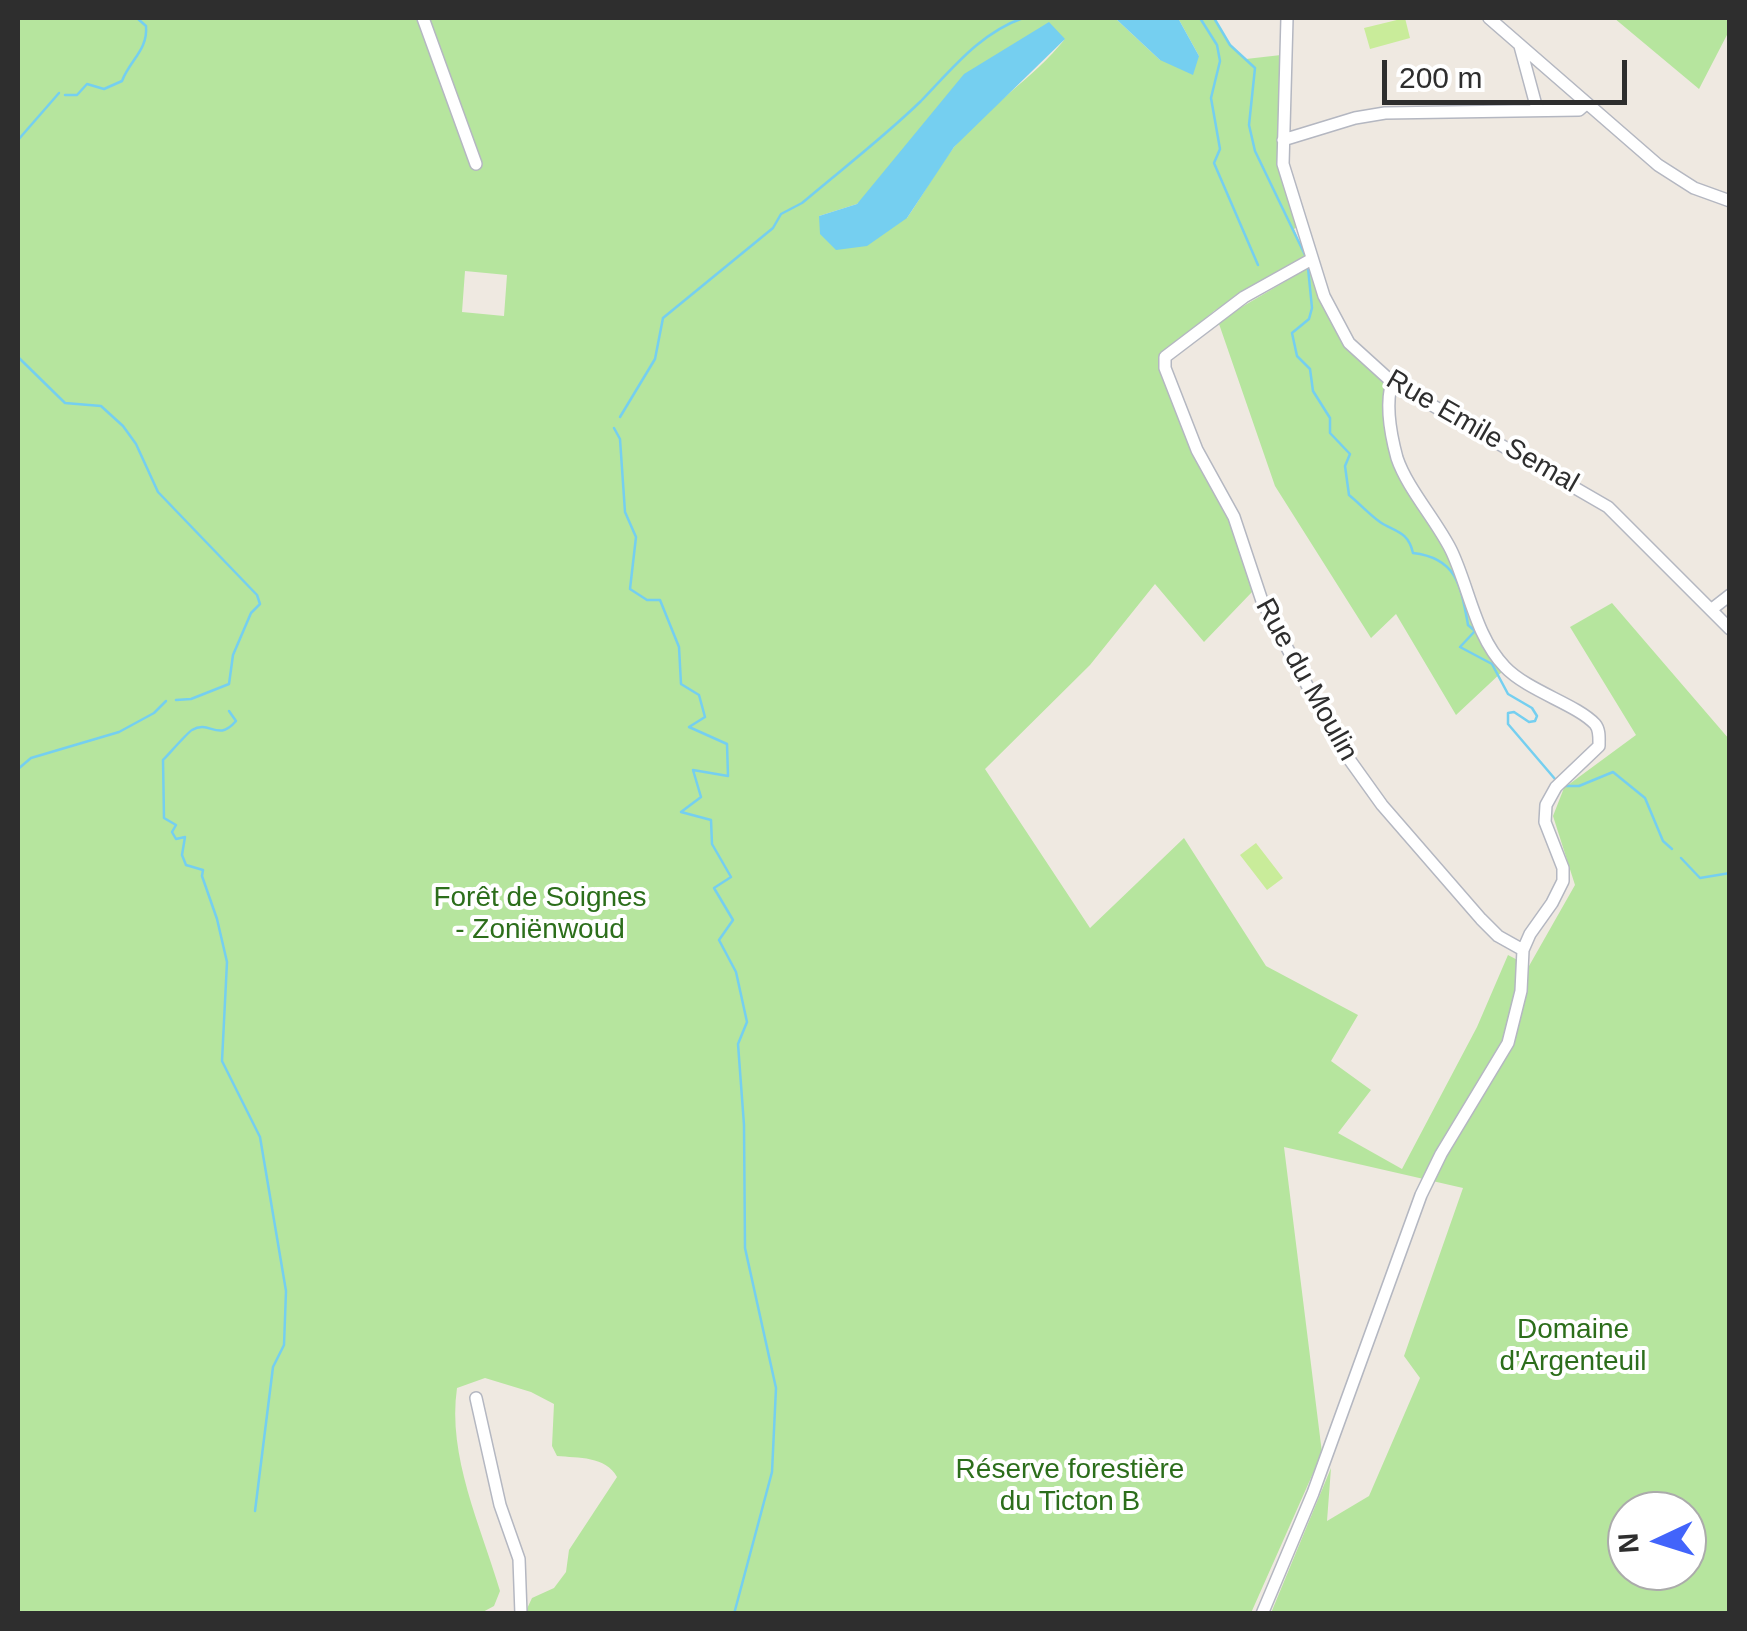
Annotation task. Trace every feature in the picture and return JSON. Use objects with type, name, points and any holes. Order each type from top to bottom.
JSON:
[{"type":"street","points":[[423,18],[476,164]]},
{"type":"street","name":"Rue Emile Semal","points":[[1287,18],[1283,140],[1286,180],[1336,324],[1368,364],[1392,382],[1608,507],[1730,629]]},
{"type":"street","points":[[1490,18],[1673,176],[1730,202]]},
{"type":"street","points":[[1519,44],[1537,109]]},
{"type":"street","points":[[1283,140],[1385,113],[1579,110],[1587,103]]},
{"type":"street","name":"Rue du Moulin","points":[[1312,260],[1212,319],[1164,361],[1197,450],[1234,518],[1262,602],[1339,745],[1412,841],[1481,919],[1498,936],[1523,950]]},
{"type":"street","points":[[1262,1614],[1313,1492],[1421,1195],[1441,1154],[1508,1043],[1522,992],[1523,950],[1564,881],[1563,868],[1545,822],[1546,805],[1556,787],[1599,746],[1600,736],[1594,723],[1526,684],[1494,653],[1450,548],[1401,468],[1388,401],[1392,382]]},
{"type":"street","points":[[1712,609],[1730,595]]},
{"type":"street","points":[[476,1398],[500,1505],[519,1559],[521,1614]]},
{"type":"green space","name":"Forêt de Soignes - Zoniënwoud","points":[[18,18],[1115,18],[1160,60],[1199,56],[1178,18],[1214,18],[1230,45],[1246,59],[1281,55],[1282,162],[1297,227],[1294,229],[1306,258],[1214,311],[1162,356],[1230,519],[1252,592],[1204,642],[1155,584],[1090,665],[985,769],[1090,928],[1184,838],[1266,966],[1358,1015],[1331,1061],[1371,1090],[1338,1133],[1402,1169],[1477,1027],[1508,955],[1529,966],[1575,885],[1553,816],[1564,788],[1636,735],[1570,627],[1612,603],[1729,739],[1729,1613],[1271,1613],[1331,1468],[1327,1521],[1369,1496],[1420,1378],[1404,1356],[1463,1188],[1284,1147],[1322,1453],[1251,1613],[525,1613],[532,1598],[554,1588],[566,1572],[569,1550],[617,1477],[599,1462],[557,1456],[552,1446],[554,1404],[531,1392],[485,1378],[457,1388],[455,1414],[461,1465],[500,1591],[494,1606],[481,1613],[18,1613]],"holes":[[[1065,39],[967,133],[907,218],[819,216],[857,204]],[[465,271],[507,275],[504,316],[462,312]]]},
{"type":"green space","points":[[1405,18],[1410,38],[1370,49],[1364,28]]},
{"type":"green space","points":[[1614,18],[1729,18],[1729,31],[1699,89]]},
{"type":"green space","points":[[1308,268],[1346,345],[1388,384],[1390,445],[1446,549],[1503,671],[1456,715],[1396,614],[1371,638],[1275,486],[1218,321]]},
{"type":"green space","points":[[1256,843],[1283,878],[1267,890],[1240,855]]},
{"type":"water","points":[[1115,18],[1178,18],[1199,56],[1193,75],[1160,60]]},
{"type":"water","points":[[1049,22],[1065,39],[954,147],[907,218],[867,246],[836,250],[820,234],[819,216],[857,204],[964,74]]},
{"type":"waterway","points":[[65,95],[77,95],[87,84],[104,89],[122,81],[146,34],[146,26],[137,18]]},
{"type":"waterway","points":[[620,417],[655,359],[663,318],[773,228],[781,214],[802,203],[892,127],[980,42],[1023,18]]},
{"type":"waterway","points":[[1200,18],[1217,45],[1220,61],[1211,98],[1220,149],[1214,163],[1258,265]]},
{"type":"waterway","points":[[1214,18],[1230,45],[1255,68],[1249,125],[1255,151],[1306,257]]},
{"type":"waterway","points":[[18,140],[59,93]]},
{"type":"waterway","points":[[1308,268],[1312,308],[1309,319],[1292,333],[1297,356],[1310,369],[1313,391],[1330,418],[1330,433],[1350,454],[1345,466],[1349,495],[1380,522],[1404,536],[1413,553],[1439,561],[1454,576],[1468,625],[1475,631],[1460,647],[1492,664],[1508,694],[1532,708],[1537,716],[1535,721],[1529,722],[1514,712],[1508,713],[1508,724],[1555,779]]},
{"type":"waterway","points":[[18,357],[65,403],[101,406],[123,426],[136,444],[158,492],[257,595],[260,604],[251,613],[233,655],[229,684],[191,699],[176,700]]},
{"type":"waterway","points":[[614,428],[620,439],[625,512],[636,537],[630,589],[647,600],[660,600],[679,647],[681,684],[699,695],[705,717],[689,727],[727,744],[728,776],[693,770],[701,797],[681,812],[711,820],[712,844],[731,877],[714,888],[733,920],[719,940],[736,972],[747,1022],[738,1044],[744,1125],[745,1248],[776,1388],[772,1472],[734,1614]]},
{"type":"waterway","points":[[18,769],[31,758],[119,732],[154,713],[166,701]]},
{"type":"waterway","points":[[229,711],[236,721],[229,727],[218,731],[198,727],[163,760],[164,818],[176,825],[172,832],[176,839],[185,837],[182,855],[186,865],[203,870],[217,919],[227,962],[222,1061],[260,1137],[286,1291],[284,1345],[273,1367],[255,1511]]},
{"type":"waterway","points":[[1563,786],[1579,786],[1613,772],[1645,798],[1663,841],[1672,849]]},
{"type":"waterway","points":[[1681,858],[1700,878],[1730,873]]},
{"type":"park label","name":"Domaine d'Argenteuil","points":[[1573,1346]]},
{"type":"park label","name":"Réserve forestière du Ticton B","points":[[1070,1486]]}]
